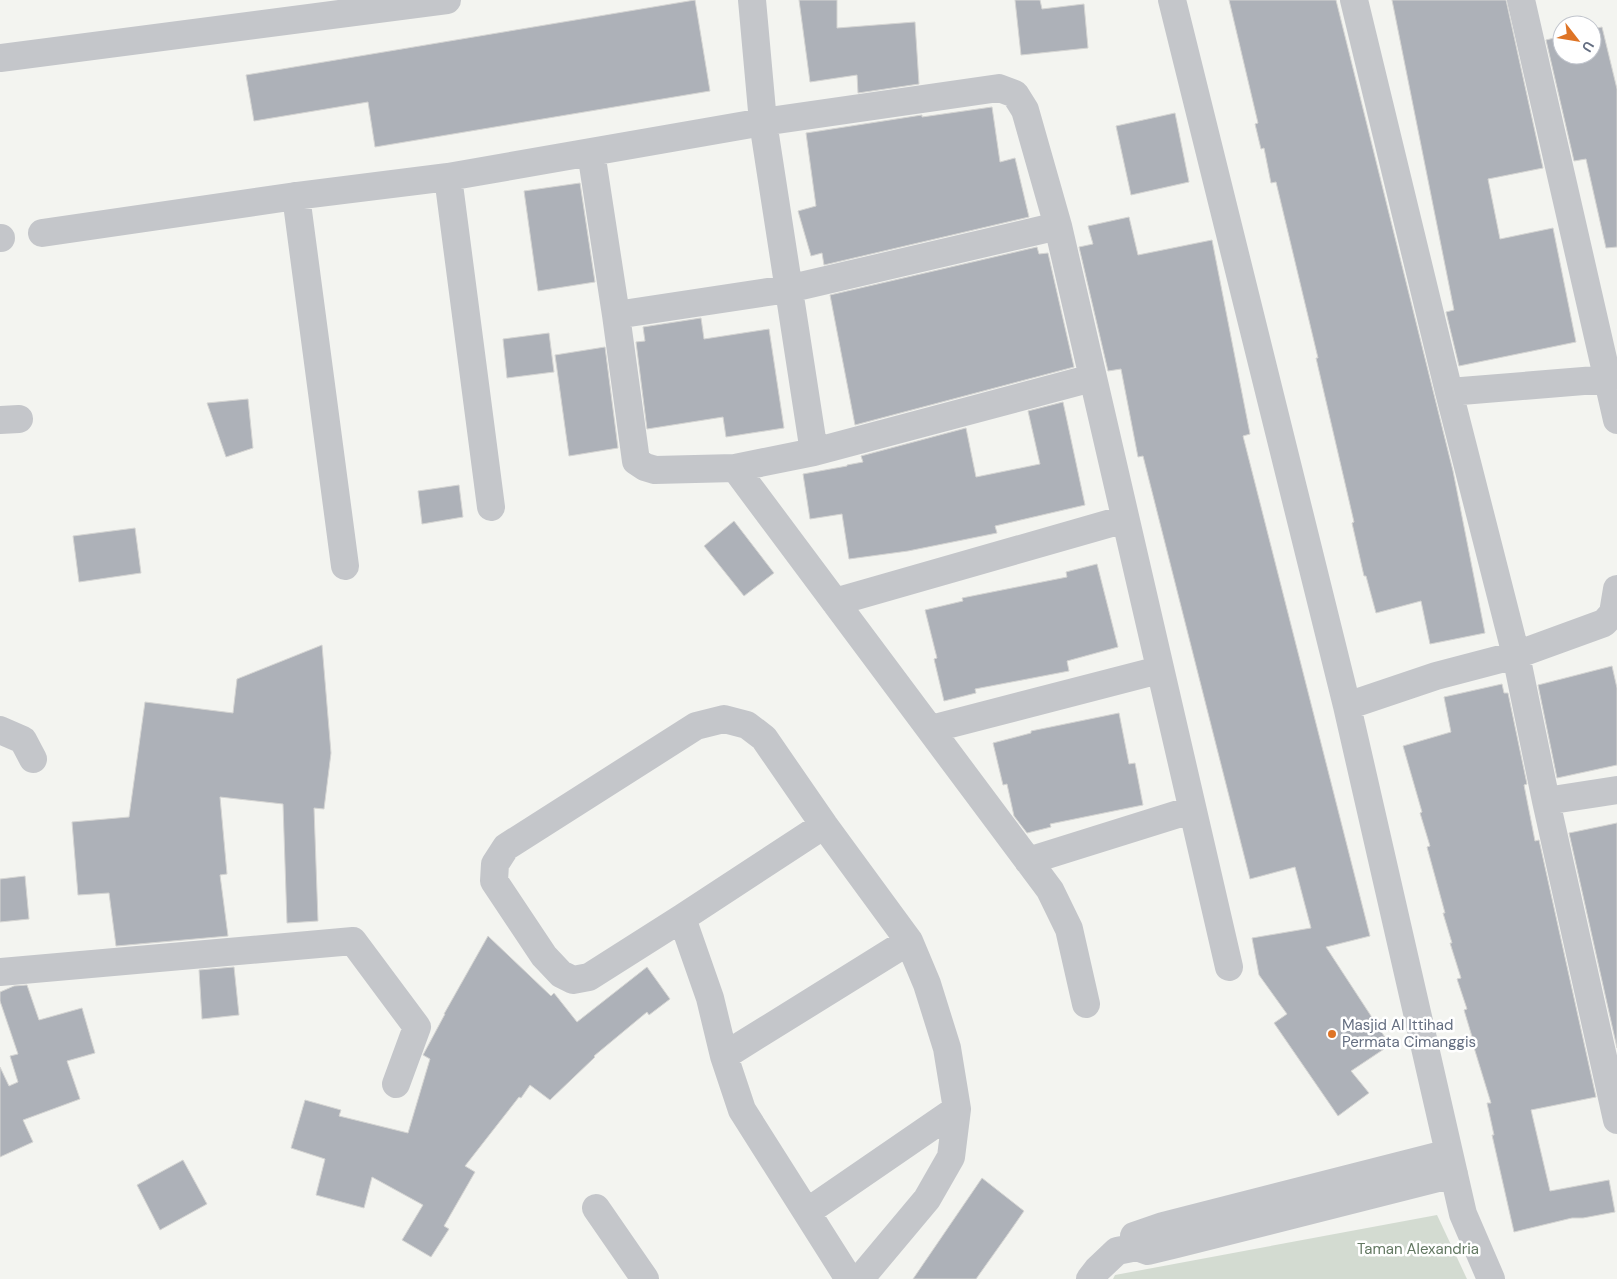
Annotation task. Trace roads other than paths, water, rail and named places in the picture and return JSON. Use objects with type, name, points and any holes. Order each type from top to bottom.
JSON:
[{"type":"street","points":[[0,58],[447,0]]},
{"type":"street","points":[[752,0],[762,122],[814,452]]},
{"type":"street","points":[[1172,0],[1346,706],[1463,1214],[1491,1279]]},
{"type":"street","points":[[1354,0],[1449,392],[1516,655],[1546,801],[1617,1120]]},
{"type":"street","points":[[1521,0],[1617,420]]},
{"type":"street","points":[[42,233],[296,196],[448,177],[762,122],[999,88],[1015,94],[1025,110],[1058,226],[1229,968]]},
{"type":"street","points":[[591,152],[636,461],[645,467],[655,470],[735,468],[814,452],[1092,378]]},
{"type":"street","points":[[448,177],[491,507]]},
{"type":"street","points":[[296,196],[345,566]]},
{"type":"street","points":[[616,315],[788,289],[1058,226]]},
{"type":"street","points":[[1449,392],[1608,379]]},
{"type":"street","points":[[735,468],[1050,890],[1068,928],[1086,1004]]},
{"type":"street","points":[[835,602],[1125,519]]},
{"type":"street","points":[[1346,706],[1436,676],[1516,655],[1604,623],[1613,613],[1617,589]]},
{"type":"street","points":[[931,729],[1159,670]]},
{"type":"street","points":[[824,824],[589,977],[573,980],[560,974],[544,956],[494,881],[495,864],[506,847],[696,726],[724,719],[747,725],[764,738],[909,941],[927,984],[947,1048],[957,1109],[951,1157],[927,1199],[860,1279]]},
{"type":"street","points":[[0,730],[23,740],[33,759]]},
{"type":"street","points":[[1546,801],[1617,790]]},
{"type":"street","points":[[1028,861],[1192,810]]},
{"type":"street","points":[[682,918],[710,998],[724,1056],[742,1110],[850,1279]]},
{"type":"street","points":[[0,972],[353,941],[416,1026],[396,1084]]},
{"type":"street","points":[[724,1056],[909,941]]},
{"type":"street","points":[[807,1212],[957,1109]]},
{"type":"street","points":[[1090,1279],[1117,1250],[1136,1246],[1134,1236],[1163,1226],[1451,1164]]},
{"type":"street","points":[[596,1208],[645,1279]]},
{"type":"place","name":"Masjid Al Ittihad Permata Cimanggis","points":[[1332,1034]]},
{"type":"park label","name":"Taman Alexandria","points":[[1418,1249]]}]
